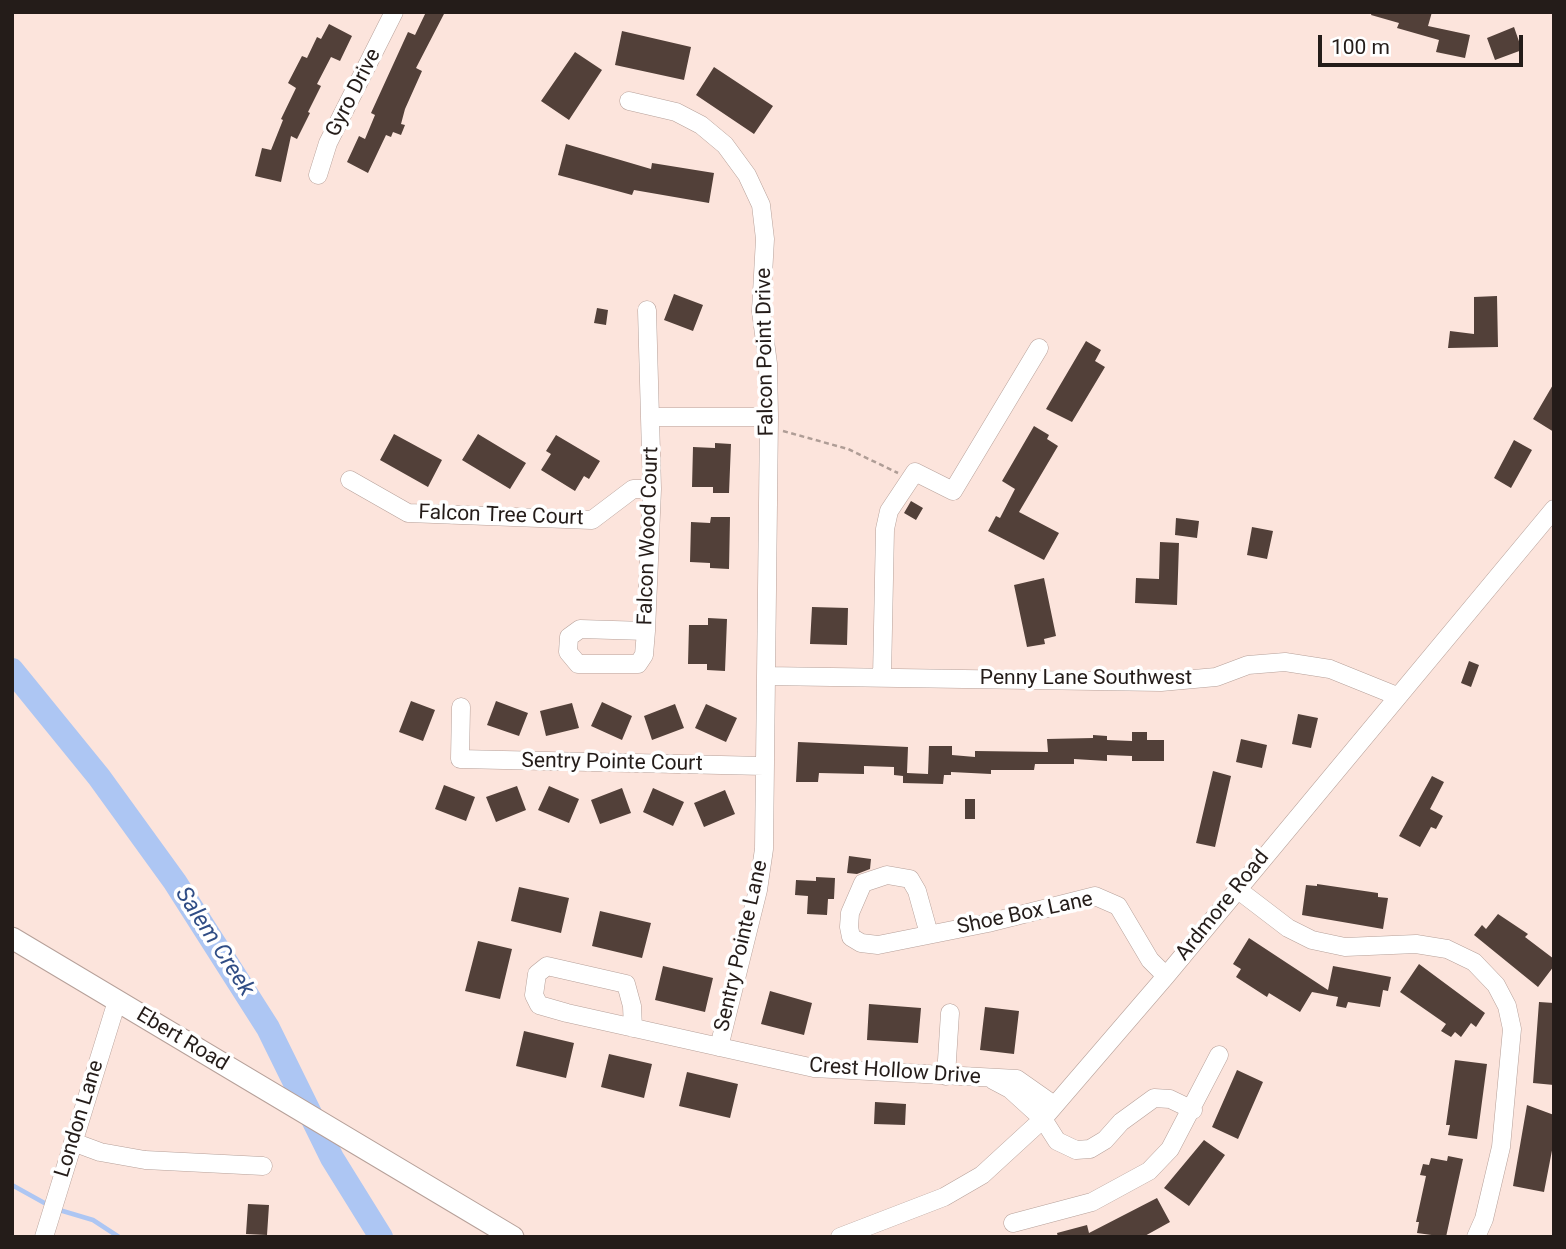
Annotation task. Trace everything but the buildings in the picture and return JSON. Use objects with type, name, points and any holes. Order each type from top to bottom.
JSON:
[{"type":"main road","name":"Ebert Road","points":[[12,938],[513,1237]]},
{"type":"street","name":"Gyro Drive","points":[[318,175],[328,143],[394,12]]},
{"type":"street","name":"Falcon Point Drive","points":[[629,101],[676,112],[701,125],[725,145],[747,175],[761,205],[765,239],[761,311],[768,364],[769,422],[766,676]]},
{"type":"street","name":"Falcon Wood Court","points":[[646,310],[652,417],[652,489],[646,631],[644,655],[638,664],[578,664],[568,652],[569,637],[580,629],[646,631]]},
{"type":"street","points":[[882,677],[885,529],[889,511],[915,472],[953,491],[1039,348]]},
{"type":"street","points":[[652,417],[769,422]]},
{"type":"street","name":"Falcon Tree Court","points":[[350,480],[408,513],[579,520],[592,520],[633,489],[652,489]]},
{"type":"street","name":"Ardmore Road","points":[[840,1237],[944,1197],[972,1181],[1009,1153],[1049,1112],[1166,976],[1554,509]]},
{"type":"street","name":"Penny Lane Southwest","points":[[766,676],[1161,682],[1216,677],[1248,666],[1285,662],[1330,669],[1397,696]]},
{"type":"street","name":"Sentry Pointe Lane","points":[[719,1047],[758,890],[764,849],[766,676]]},
{"type":"street","name":"Sentry Pointe Court","points":[[461,707],[460,759],[764,766]]},
{"type":"street","name":"Shoe Box Lane","points":[[929,934],[917,891],[910,879],[887,875],[863,883],[850,913],[851,937],[861,943],[878,945],[929,934],[1095,896],[1118,906],[1150,960],[1166,976]]},
{"type":"street","points":[[1237,889],[1288,928],[1312,940],[1345,947],[1416,944],[1447,949],[1474,962],[1496,985],[1507,1006],[1512,1029],[1501,1147],[1484,1219],[1476,1237]]},
{"type":"street","name":"Crest Hollow Drive","points":[[633,1028],[632,1006],[626,984],[547,966],[537,974],[534,995],[539,1005],[633,1028],[814,1068],[993,1080],[1049,1112],[1057,1141],[1076,1150],[1090,1149],[1105,1140],[1121,1122],[1154,1098],[1170,1099],[1193,1110]]},
{"type":"street","name":"London Lane","points":[[44,1237],[117,1001]]},
{"type":"street","points":[[946,1076],[950,1013]]},
{"type":"street","points":[[1013,1223],[1057,1213],[1120,1190],[1149,1171],[1170,1149],[1193,1110],[1219,1055]]},
{"type":"street","points":[[73,1142],[100,1152],[145,1160],[263,1166]]},
{"type":"path","points":[[769,422],[848,449],[910,479]]},
{"type":"waterway","name":"Salem Creek","points":[[12,670],[99,777],[175,882],[268,1028],[332,1158],[381,1237]]},
{"type":"waterway","points":[[12,1185],[48,1205]]},
{"type":"waterway","points":[[56,1209],[93,1220],[119,1237]]}]
